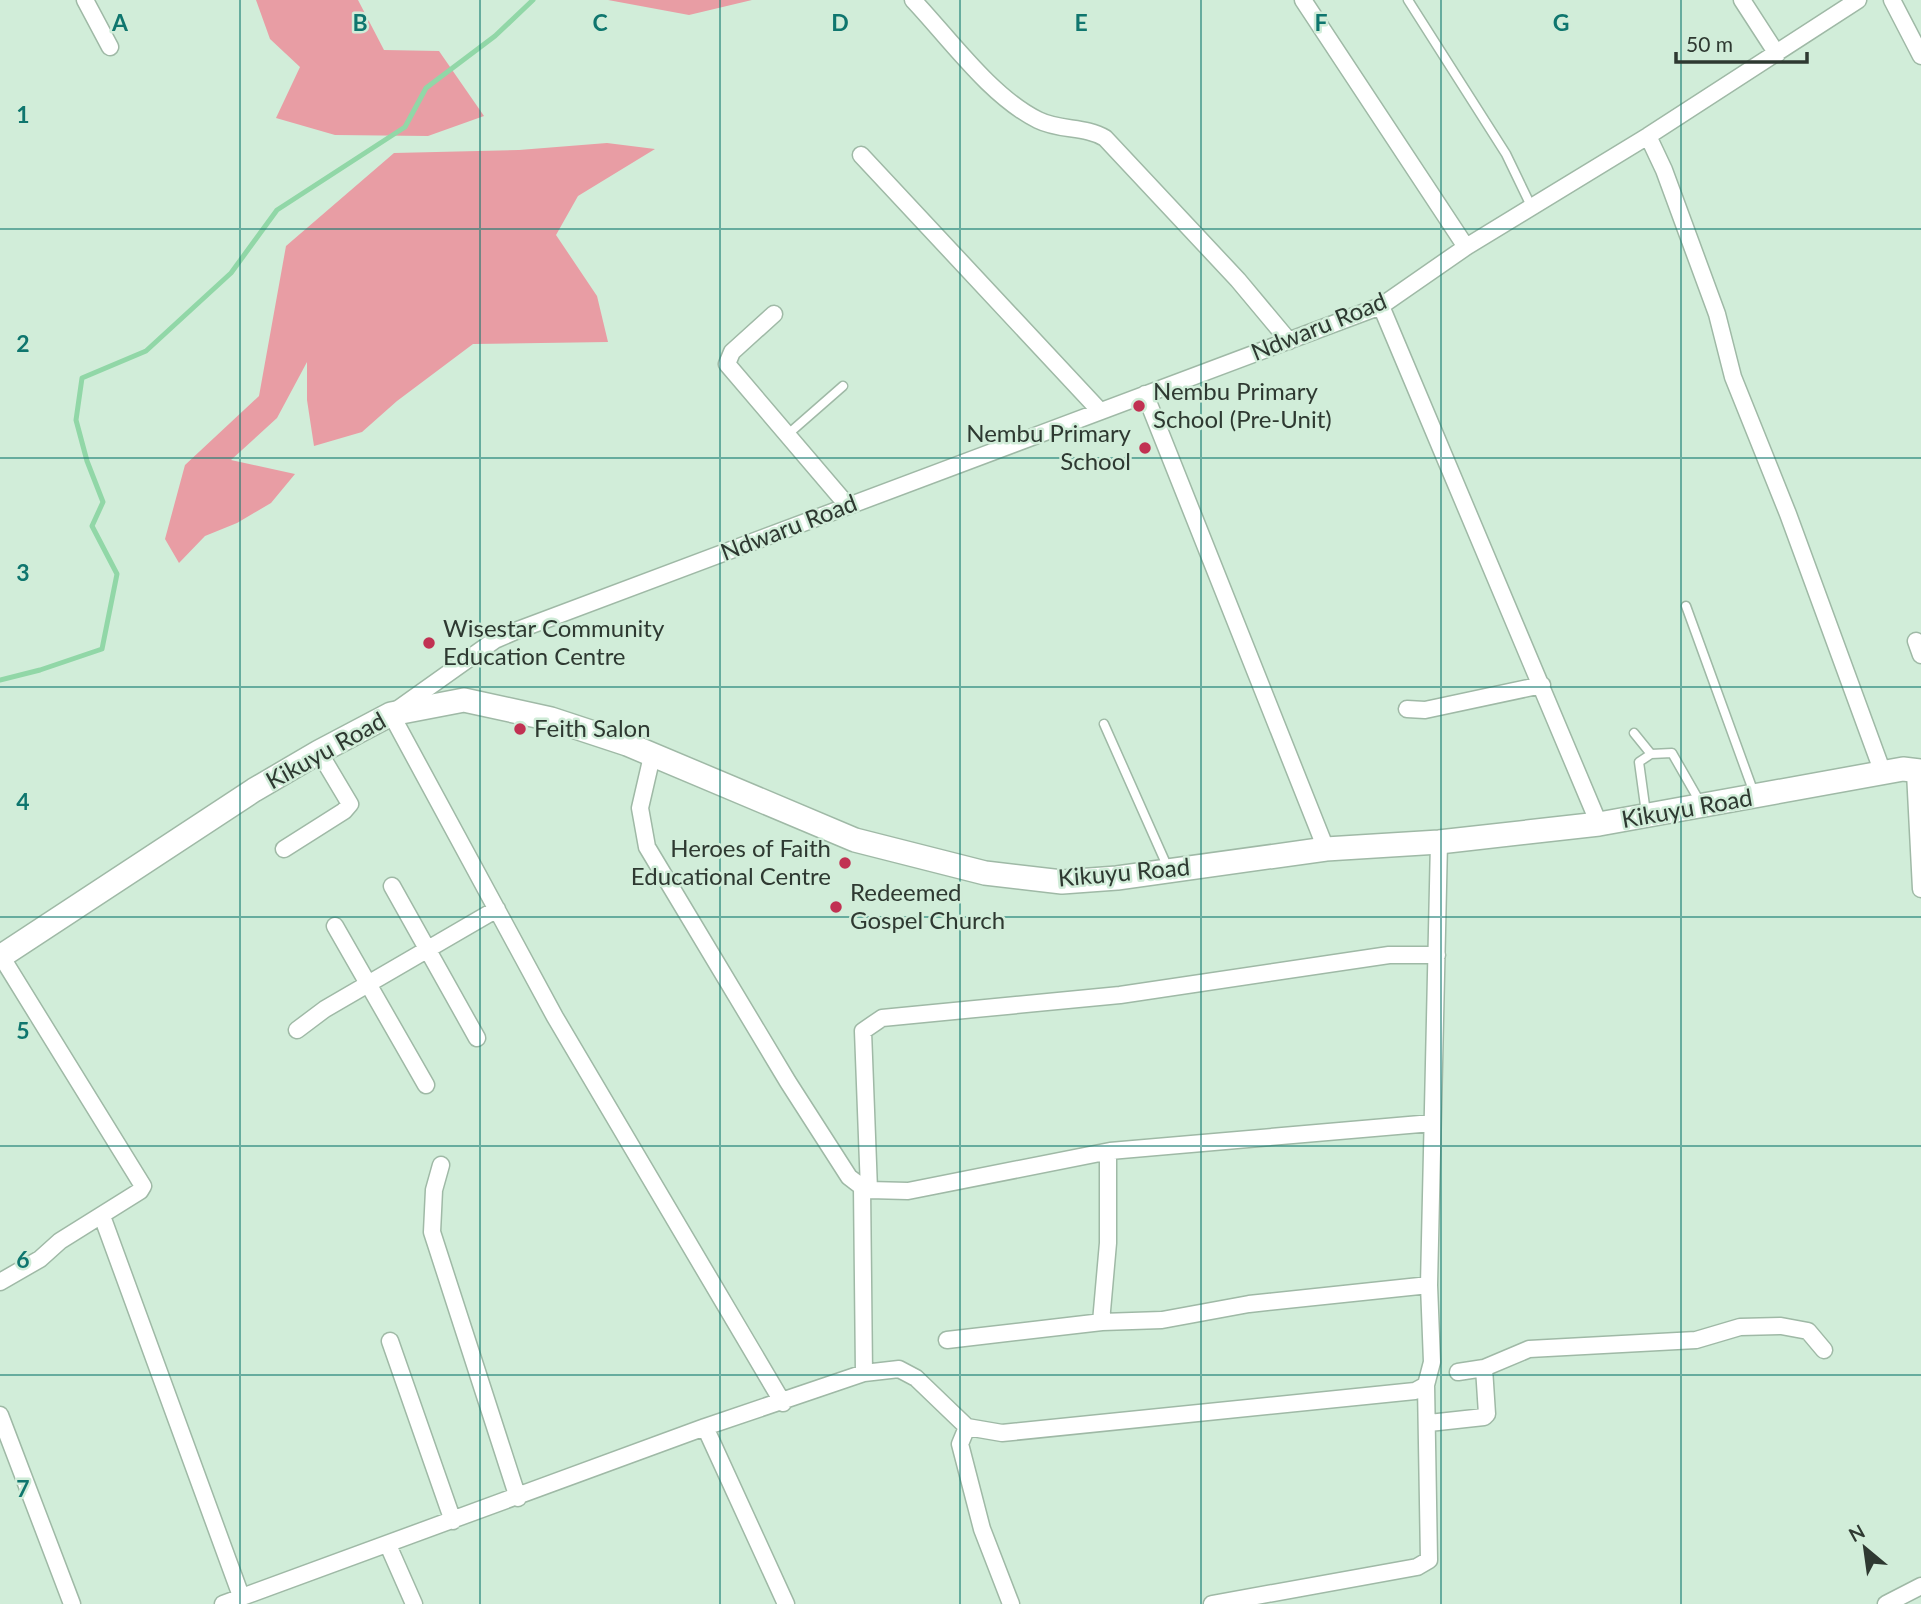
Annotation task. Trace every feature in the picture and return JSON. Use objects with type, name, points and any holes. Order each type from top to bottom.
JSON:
[{"type":"main road","name":"Kikuyu Road","points":[[1,957],[254,790],[319,752],[391,714],[464,700],[551,719],[627,744],[855,840],[955,867],[1062,882],[1169,871],[1326,849],[1439,842],[1599,824],[1903,769],[1918,772]]},
{"type":"street","points":[[85,0],[110,47]]},
{"type":"street","points":[[913,0],[987,79],[1020,109],[1051,125],[1096,133],[1105,138],[1238,280],[1289,341]]},
{"type":"street","points":[[1303,0],[1466,247]]},
{"type":"street","points":[[1742,0],[1777,54]]},
{"type":"street","name":"Ndwaru Road","points":[[391,714],[495,640],[1381,306],[1466,247],[1777,54],[1833,6],[1858,0]]},
{"type":"street","points":[[1892,0],[1921,56]]},
{"type":"street","points":[[1648,136],[1664,170],[1717,314],[1733,377],[1788,514],[1883,773]]},
{"type":"street","points":[[861,155],[1100,411]]},
{"type":"street","points":[[1381,306],[1599,824]]},
{"type":"street","points":[[774,314],[732,352],[727,364],[848,506]]},
{"type":"street","points":[[1145,394],[1326,849]]},
{"type":"street","points":[[1407,709],[1424,710],[1542,685]]},
{"type":"street","points":[[391,714],[561,1028],[783,1403]]},
{"type":"street","points":[[284,849],[344,811],[349,804],[319,752]]},
{"type":"street","points":[[652,756],[640,808],[647,847],[788,1082],[849,1177],[865,1189],[908,1191],[1108,1152],[1432,1124]]},
{"type":"street","points":[[1918,772],[1921,890]]},
{"type":"street","points":[[1212,1604],[1417,1567],[1429,1560],[1429,1423],[1426,1385],[1432,1362],[1429,1285],[1439,842]]},
{"type":"street","points":[[392,886],[477,1038]]},
{"type":"street","points":[[298,1030],[325,1009],[496,909]]},
{"type":"street","points":[[335,926],[426,1086]]},
{"type":"street","points":[[864,1373],[863,1031],[882,1018],[1120,995],[1389,955],[1437,955]]},
{"type":"street","points":[[0,1282],[141,1191],[142,1182],[1,957]]},
{"type":"street","points":[[1101,1322],[1108,1242],[1108,1152]]},
{"type":"street","points":[[441,1165],[434,1190],[432,1232],[517,1498]]},
{"type":"street","points":[[103,1216],[241,1596]]},
{"type":"street","points":[[947,1340],[1101,1322],[1162,1320],[1248,1304],[1429,1285]]},
{"type":"street","points":[[1458,1372],[1484,1368],[1529,1349],[1544,1346],[1696,1340],[1740,1326],[1781,1326],[1808,1331],[1824,1350]]},
{"type":"street","points":[[390,1340],[453,1521]]},
{"type":"street","points":[[223,1604],[705,1427],[783,1403],[864,1373],[899,1368],[916,1378],[967,1427],[1002,1433],[1415,1391],[1426,1385]]},
{"type":"street","points":[[1429,1423],[1483,1417],[1487,1414],[1484,1368]]},
{"type":"street","points":[[0,1415],[72,1604]]},
{"type":"street","points":[[705,1427],[786,1604]]},
{"type":"street","points":[[967,1427],[960,1444],[982,1529],[1011,1604]]},
{"type":"street","points":[[388,1545],[414,1604]]},
{"type":"street","points":[[1886,1604],[1921,1586]]},
{"type":"lane","points":[[1408,0],[1506,154],[1531,208]]},
{"type":"lane","points":[[787,435],[844,386]]},
{"type":"lane","points":[[1686,606],[1755,796]]},
{"type":"lane","points":[[1104,724],[1169,871]]},
{"type":"lane","points":[[1634,733],[1651,754]]},
{"type":"lane","points":[[1646,816],[1638,771],[1639,762],[1651,754],[1672,753],[1702,806]]},
{"type":"shaded area","points":[[256,0],[358,0],[384,50],[439,51],[484,116],[428,136],[335,135],[276,118],[300,67],[270,39]]},
{"type":"shaded area","points":[[608,0],[752,0],[689,15]]},
{"type":"shaded area","points":[[607,143],[655,149],[578,196],[556,235],[597,296],[608,342],[473,344],[397,401],[362,432],[314,446],[307,400],[307,362],[277,418],[231,460],[295,474],[271,503],[237,523],[205,536],[179,563],[165,539],[185,465],[259,396],[286,246],[394,153],[519,150]]},
{"type":"waterway","points":[[0,680],[102,649],[117,574],[92,526],[103,502],[87,461],[76,420],[82,378],[146,351],[231,273],[277,210],[405,127],[426,88],[495,36],[533,0]]},
{"type":"place","name":"Nembu Primary School (Pre-Unit)","points":[[1139,406]]},
{"type":"place","name":"Nembu Primary School","points":[[1145,448]]},
{"type":"place","name":"Wisestar Community Education Centre","points":[[429,643]]},
{"type":"place","name":"Feith Salon","points":[[520,729]]},
{"type":"place","name":"Heroes of Faith Educational Centre","points":[[845,863]]},
{"type":"place","name":"Redeemed Gospel Church","points":[[836,907]]}]
